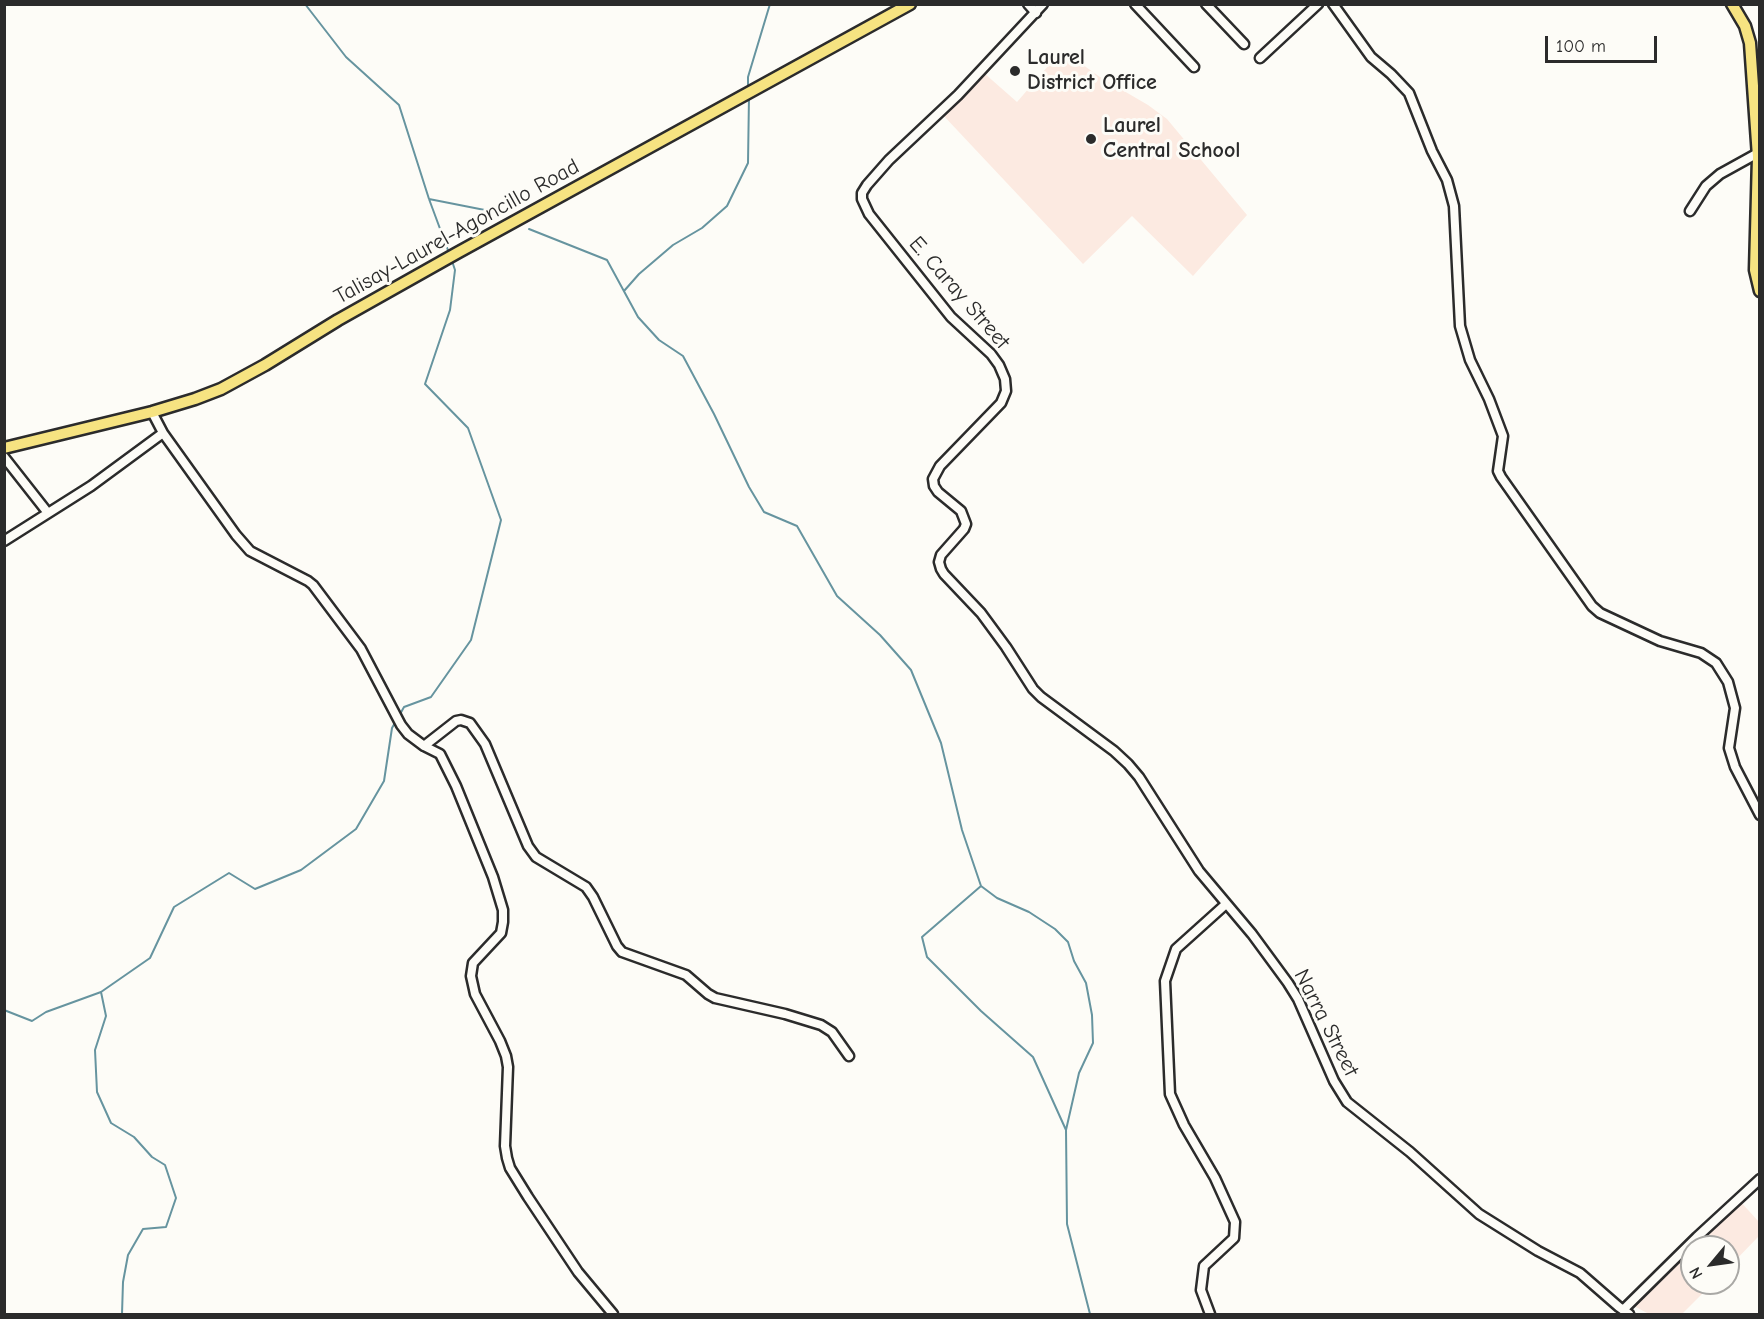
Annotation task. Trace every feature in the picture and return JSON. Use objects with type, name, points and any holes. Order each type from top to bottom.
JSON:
[{"type":"main road","name":"Talisay-Laurel-Agoncillo Road","points":[[4,448],[152,412],[195,399],[228,385],[338,320],[910,4]]},
{"type":"main road","points":[[1732,4],[1745,26],[1750,43],[1758,153],[1755,270],[1760,291]]},
{"type":"street","points":[[1028,4],[1036,13],[1043,4]]},
{"type":"street","points":[[1135,4],[1194,67]]},
{"type":"street","points":[[1206,4],[1244,44]]},
{"type":"street","points":[[1260,58],[1318,4]]},
{"type":"street","points":[[1333,4],[1371,57],[1409,93],[1432,151],[1447,180],[1454,206],[1460,326],[1470,360],[1489,399],[1503,436],[1498,471],[1500,477],[1592,606],[1600,613],[1660,641],[1701,653],[1716,663],[1728,682],[1734,708],[1729,748],[1735,767],[1760,816]]},
{"type":"street","name":"E. Caray Street","points":[[1036,13],[958,95],[889,160],[867,185],[862,193],[862,199],[869,214],[951,317],[991,354],[1005,379],[1006,391],[1001,403],[940,466],[933,479],[938,492],[960,511],[966,524],[941,555],[939,562],[944,574],[981,613],[1006,647],[1025,679],[1041,697]]},
{"type":"street","points":[[1690,211],[1706,186],[1720,174],[1758,153]]},
{"type":"street","points":[[152,412],[164,434],[236,535],[250,550],[313,585],[361,649],[401,725],[408,734],[424,746],[440,754],[456,786],[493,877],[503,910],[501,933],[473,963],[471,976],[475,994],[506,1056],[508,1067],[505,1146],[510,1168],[578,1272],[613,1314]]},
{"type":"street","points":[[4,541],[91,486],[164,434]]},
{"type":"street","points":[[4,456],[48,513]]},
{"type":"street","name":"Narra Street","points":[[1041,697],[1114,751],[1139,777],[1199,870],[1252,934],[1288,983],[1298,999],[1334,1081],[1347,1102],[1410,1152],[1479,1214],[1538,1251],[1580,1273],[1626,1312]]},
{"type":"street","points":[[424,746],[456,721],[470,723],[485,744],[528,846],[536,857],[586,887],[622,952],[686,975],[715,998],[821,1025],[832,1032],[849,1056]]},
{"type":"street","points":[[1210,1314],[1201,1290],[1204,1266],[1234,1238],[1235,1222],[1170,1094],[1165,981],[1176,949],[1226,904]]},
{"type":"street","points":[[1626,1312],[1697,1237],[1760,1179]]},
{"type":"shaded area","points":[[1062,50],[1167,119],[1247,215],[1193,276],[1132,216],[1083,264],[942,114],[984,73],[1017,102]]},
{"type":"shaded area","points":[[1739,1200],[1759,1222],[1759,1236],[1740,1256],[1740,1235],[1702,1235]]},
{"type":"shaded area","points":[[1680,1256],[1680,1295],[1701,1295],[1682,1314],[1649,1314],[1630,1304]]},
{"type":"waterway","points":[[305,4],[346,57],[399,105],[449,253]]},
{"type":"waterway","points":[[748,87],[748,77],[770,4]]},
{"type":"waterway","points":[[624,291],[639,274],[673,245],[702,228],[727,206],[748,163],[749,96]]},
{"type":"waterway","points":[[429,199],[505,214]]},
{"type":"waterway","points":[[529,229],[607,260],[638,317],[659,340],[683,356],[764,512],[797,526],[837,596],[880,635],[911,670],[941,743],[962,830],[981,886],[922,937],[927,957],[981,1011],[1033,1057],[1066,1130],[1067,1224],[1090,1314]]},
{"type":"waterway","points":[[399,716],[404,707],[431,697],[471,640],[501,520],[468,428],[425,384],[450,310],[455,270],[452,261]]},
{"type":"waterway","points":[[4,1010],[32,1021],[46,1012],[101,992],[150,958],[174,907],[229,873],[255,889],[301,870],[356,829],[384,781],[392,728],[396,721]]},
{"type":"waterway","points":[[981,886],[997,898],[1029,912],[1055,929],[1068,942],[1074,961],[1086,983],[1092,1015],[1093,1043],[1079,1073],[1066,1130]]},
{"type":"waterway","points":[[101,992],[106,1016],[95,1050],[97,1092],[111,1123],[134,1137],[152,1157],[165,1165],[176,1198],[166,1227],[143,1229],[128,1255],[123,1282],[122,1314]]},
{"type":"place","name":"Laurel District Office","points":[[1015,71]]},
{"type":"place","name":"Laurel Central School","points":[[1091,139]]}]
